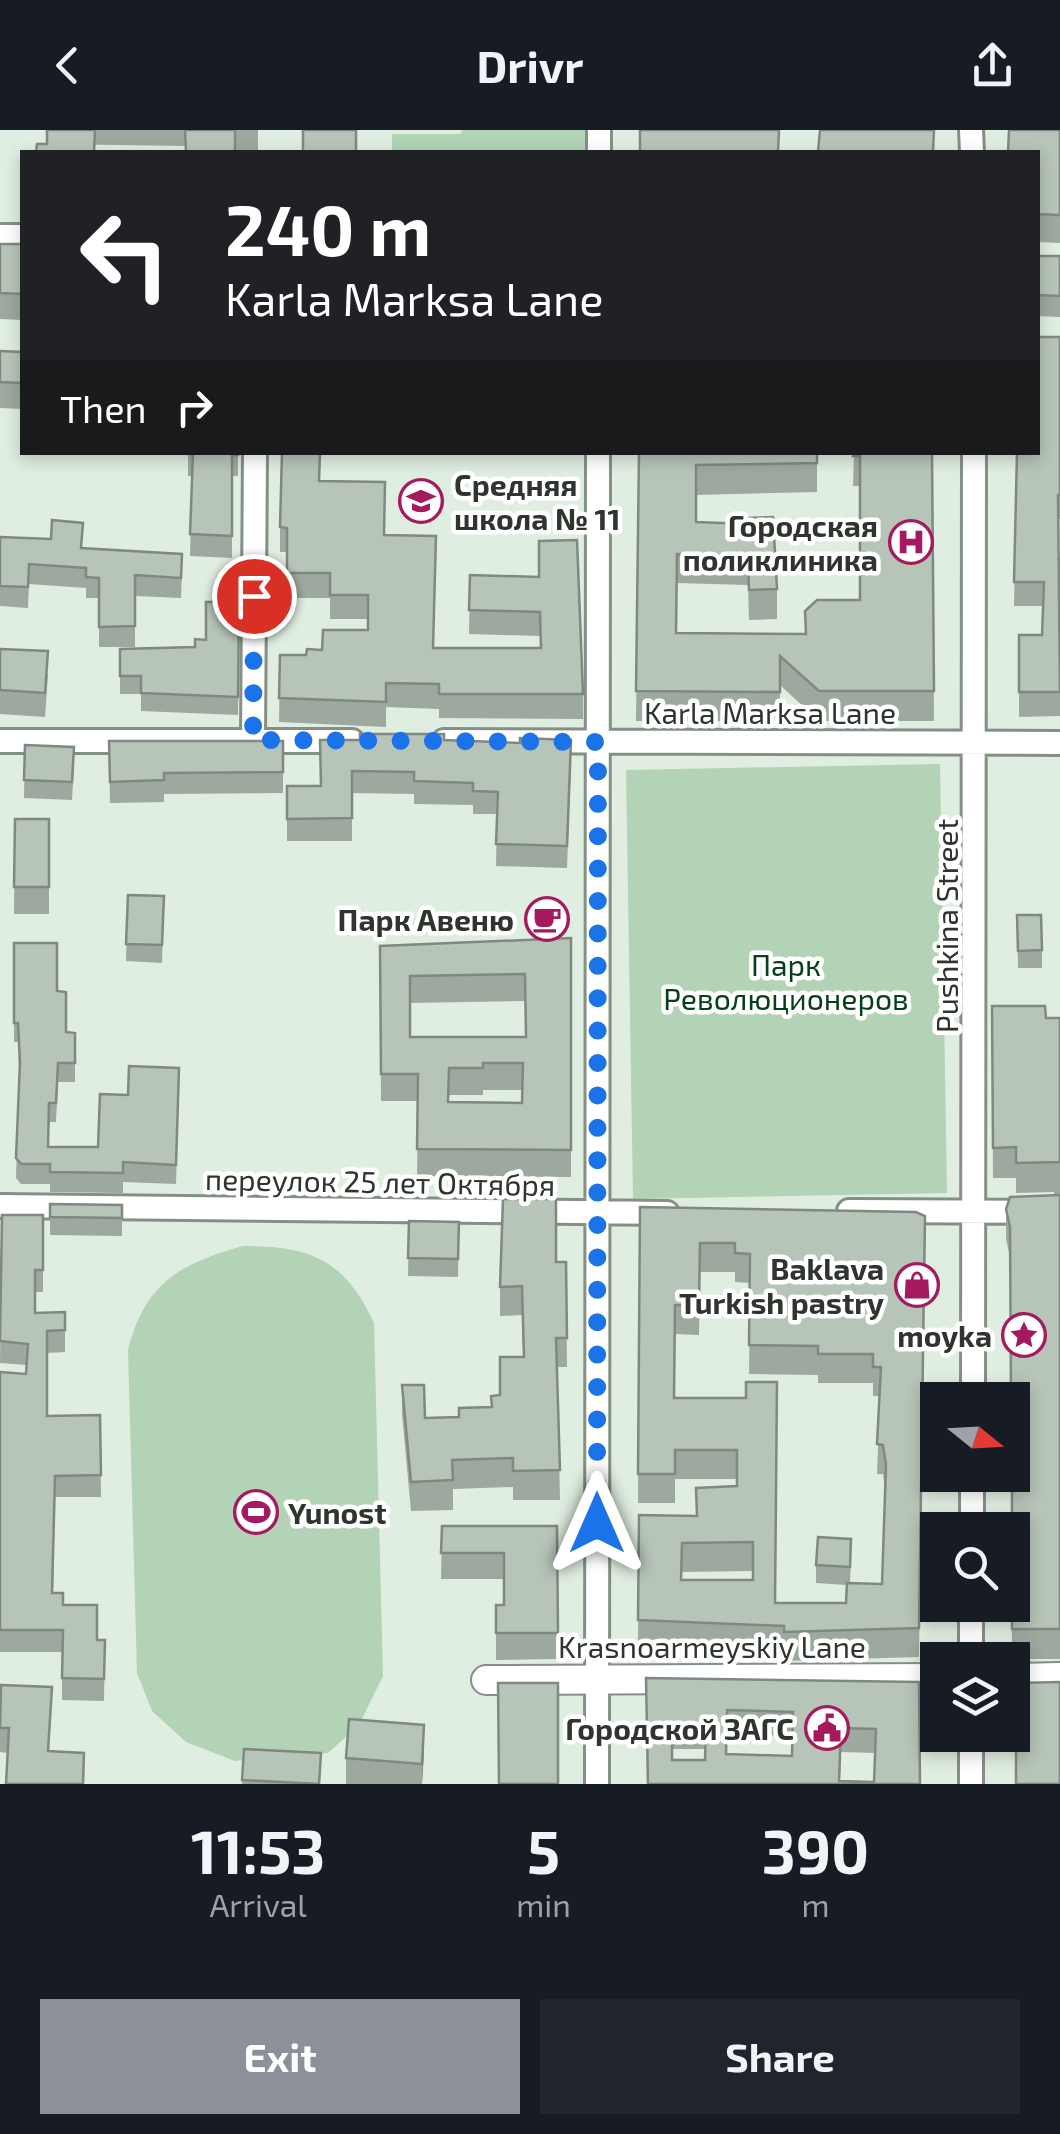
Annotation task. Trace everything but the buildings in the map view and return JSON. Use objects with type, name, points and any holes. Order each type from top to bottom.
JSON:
[{"type":"street","points":[[253,740],[255,455]]},
{"type":"street","points":[[597,1784],[598,455]]},
{"type":"street","name":"Pushkina Street","points":[[973,1382],[977,742],[974,455]]},
{"type":"street","points":[[0,740],[368,741]]},
{"type":"street","name":"Karla Marksa Lane","points":[[426,741],[1060,743]]},
{"type":"street","name":"переулок 25 лет Октября","points":[[0,1206],[683,1213]]},
{"type":"street","points":[[819,1212],[1060,1212]]},
{"type":"street","name":"Krasnoarmeyskiy Lane","points":[[486,1680],[920,1678]]},
{"type":"street","points":[[1030,1678],[1060,1678]]},
{"type":"street","points":[[971,1752],[971,1784]]},
{"type":"green space","points":[[462,130],[585,130],[585,150],[392,150],[392,134],[461,134]]},
{"type":"green space","name":"Парк Революционеров","points":[[940,764],[947,1193],[633,1199],[626,770]]},
{"type":"green space","name":"Yunost","points":[[243,1246],[288,1249],[323,1260],[350,1284],[374,1323],[383,1676],[359,1725],[328,1753],[235,1761],[186,1742],[152,1711],[137,1673],[128,1350],[144,1308],[168,1280],[200,1260]]},
{"type":"place","name":"Средняя школа № 11","points":[[421,501]]},
{"type":"place","name":"Городская поликлиника","points":[[911,542]]},
{"type":"place","name":"Парк Авеню","points":[[547,919]]},
{"type":"place","name":"Baklava Turkish pastry","points":[[917,1285]]},
{"type":"place","name":"moyka","points":[[1024,1335]]},
{"type":"place","name":"Yunost","points":[[256,1512]]},
{"type":"place","name":"Городской ЗАГС","points":[[827,1728]]},
{"type":"route","points":[[254,596],[253,740],[598,742],[597,1523]]}]
